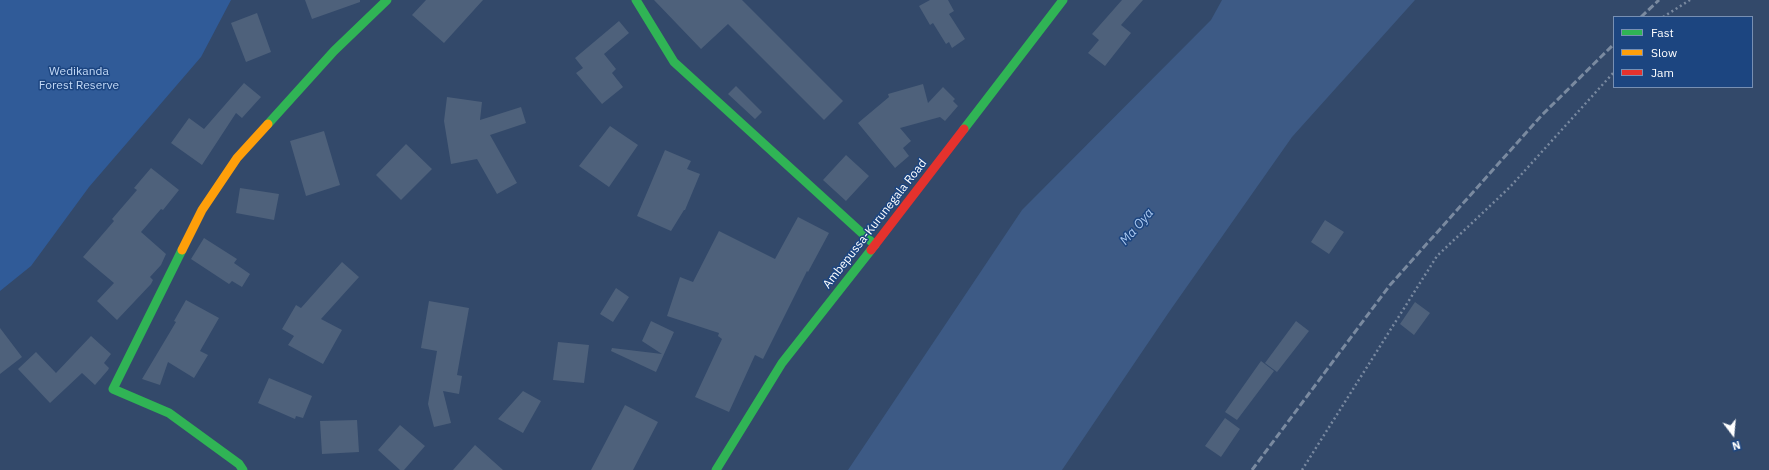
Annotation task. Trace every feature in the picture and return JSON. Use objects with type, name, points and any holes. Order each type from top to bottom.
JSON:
[{"type":"main road","points":[[243,470],[239,464],[169,413],[113,389],[202,210],[237,158],[334,51],[387,0]]},
{"type":"main road","points":[[636,0],[674,62],[875,245]]},
{"type":"main road","name":"Ambepussa-Kurunegala Road","points":[[716,470],[782,363],[875,245],[1063,0]]},
{"type":"path","points":[[1666,16],[1690,0]]},
{"type":"path","points":[[1302,470],[1437,256],[1510,187],[1613,73]]},
{"type":"green space","name":"Wedikanda Forest Reserve","points":[[0,0],[231,0],[201,57],[89,187],[31,266],[0,291]]},
{"type":"water","name":"Ma Oya","points":[[1222,0],[1415,0],[1292,137],[1169,312],[1062,470],[848,470],[1022,210],[1211,20]]},
{"type":"building","points":[[305,0],[360,0],[360,2],[312,19]]},
{"type":"building","points":[[426,0],[483,0],[444,43],[412,15]]},
{"type":"building","points":[[654,0],[742,0],[843,101],[824,120],[728,24],[701,49]]},
{"type":"building","points":[[930,0],[948,0],[954,11],[949,14],[965,39],[952,48],[949,42],[946,44],[933,23],[930,25],[919,6]]},
{"type":"building","points":[[1122,0],[1143,0],[1121,25],[1131,33],[1105,66],[1088,53],[1099,40],[1092,34]]},
{"type":"building","points":[[257,13],[271,52],[246,62],[231,23]]},
{"type":"building","points":[[619,21],[629,33],[604,54],[616,69],[612,73],[623,87],[602,104],[576,73],[583,68],[575,58]]},
{"type":"building","points":[[244,83],[261,97],[242,118],[236,113],[202,165],[171,143],[189,118],[204,129]]},
{"type":"building","points":[[923,84],[928,103],[943,87],[955,99],[953,101],[958,106],[945,121],[940,117],[900,128],[911,141],[903,148],[909,156],[895,168],[858,123],[889,97],[888,94]]},
{"type":"building","points":[[736,86],[762,112],[755,119],[728,94]]},
{"type":"building","points":[[447,97],[482,102],[480,120],[521,107],[526,123],[490,135],[517,183],[497,194],[477,159],[451,164],[444,121]]},
{"type":"building","points":[[610,126],[638,145],[609,187],[579,166]]},
{"type":"building","points":[[324,131],[340,185],[306,196],[290,141]]},
{"type":"building","points":[[406,144],[432,169],[401,200],[376,175]]},
{"type":"building","points":[[665,150],[691,161],[687,169],[700,174],[685,210],[671,231],[637,216]]},
{"type":"building","points":[[846,155],[869,176],[846,201],[823,180]]},
{"type":"building","points":[[151,168],[179,190],[163,210],[161,209],[141,232],[166,254],[161,265],[150,277],[153,280],[151,284],[117,320],[97,301],[114,283],[83,257],[114,221],[112,219],[137,190],[134,188]]},
{"type":"building","points":[[240,188],[279,194],[274,220],[236,213]]},
{"type":"building","points":[[798,217],[829,233],[808,272],[807,271],[763,359],[755,355],[729,412],[695,397],[722,339],[718,336],[719,333],[667,316],[680,277],[693,282],[719,231],[775,259]]},
{"type":"building","points":[[1325,220],[1344,232],[1329,254],[1311,242]]},
{"type":"building","points":[[204,238],[237,259],[234,263],[250,274],[242,287],[232,281],[229,284],[191,259]]},
{"type":"building","points":[[342,262],[359,277],[321,319],[342,330],[323,364],[288,345],[294,336],[282,329],[296,305],[301,308]]},
{"type":"building","points":[[616,288],[629,297],[613,322],[600,314]]},
{"type":"building","points":[[186,300],[219,318],[200,351],[208,355],[194,378],[168,362],[160,385],[142,379],[176,322],[174,321]]},
{"type":"building","points":[[429,301],[469,308],[457,375],[462,376],[459,394],[443,391],[451,423],[434,427],[428,404],[437,351],[421,348]]},
{"type":"building","points":[[1415,302],[1430,313],[1414,335],[1400,324]]},
{"type":"building","points":[[651,321],[674,332],[656,372],[611,351],[612,348],[662,354],[642,341]]},
{"type":"building","points":[[1296,321],[1309,331],[1277,372],[1265,363]]},
{"type":"building","points":[[0,328],[22,357],[0,374]]},
{"type":"building","points":[[91,336],[111,354],[104,363],[109,368],[108,370],[95,385],[82,373],[50,403],[18,369],[36,352],[56,373]]},
{"type":"building","points":[[558,342],[589,345],[584,383],[553,380]]},
{"type":"building","points":[[1261,361],[1274,371],[1237,420],[1225,412]]},
{"type":"building","points":[[269,378],[312,396],[303,418],[296,416],[295,419],[258,403]]},
{"type":"building","points":[[523,391],[541,401],[523,433],[498,419]]},
{"type":"building","points":[[625,405],[658,422],[633,470],[591,470]]},
{"type":"building","points":[[1225,418],[1240,429],[1221,457],[1205,446]]},
{"type":"building","points":[[357,420],[359,452],[322,454],[320,421]]},
{"type":"building","points":[[400,425],[425,446],[404,470],[400,470],[378,450]]},
{"type":"building","points":[[475,445],[503,470],[453,470]]},
{"type":"railway","points":[[1642,16],[1659,0]]},
{"type":"railway","points":[[1252,470],[1390,285],[1542,115],[1613,45]]},
{"type":"traffic: fast","points":[[268,124],[334,51],[387,0]]},
{"type":"traffic: fast","points":[[636,0],[674,62],[875,245]]},
{"type":"traffic: fast","points":[[964,129],[1063,0]]},
{"type":"traffic: fast","points":[[182,250],[113,389],[169,413],[239,464],[243,470]]},
{"type":"traffic: fast","points":[[716,470],[782,363],[871,250]]},
{"type":"traffic: slow","points":[[182,250],[202,210],[237,158],[268,124]]},
{"type":"traffic: jam","points":[[871,250],[964,129]]}]
